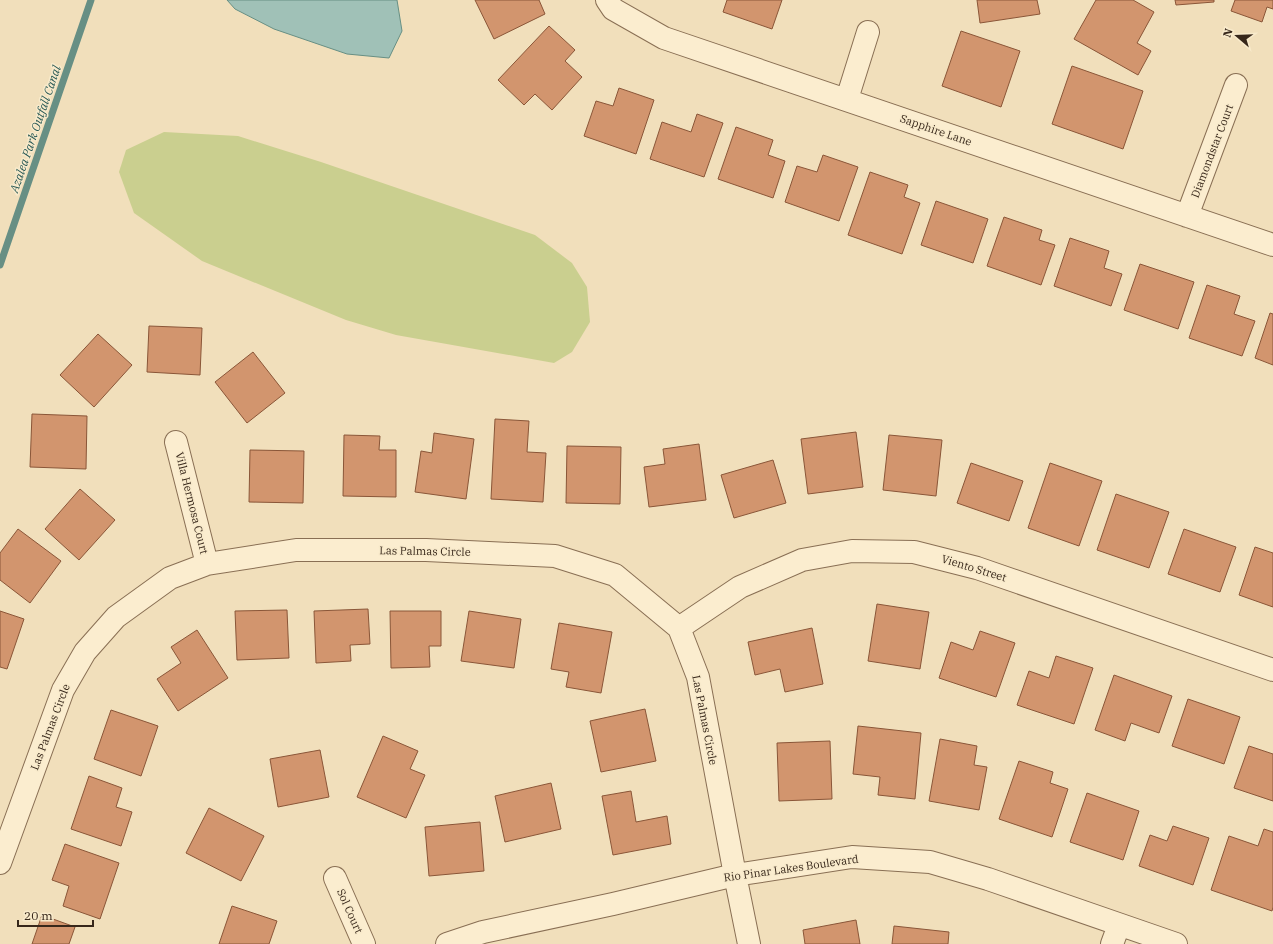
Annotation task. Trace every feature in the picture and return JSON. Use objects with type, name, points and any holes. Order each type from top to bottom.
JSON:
[{"type":"street","name":"Sapphire Lane","points":[[607,0],[613,10],[664,38],[1273,245]]},
{"type":"street","points":[[847,99],[868,32]]},
{"type":"street","name":"Diamondstar Court","points":[[1187,216],[1236,85]]},
{"type":"street","name":"Villa Hermosa Court","points":[[176,442],[207,564]]},
{"type":"street","name":"Las Palmas Circle","points":[[0,863],[62,690],[84,652],[116,617],[170,578],[207,564],[296,550],[426,550],[555,556],[615,575],[679,628],[698,677],[749,944]]},
{"type":"street","name":"Viento Street","points":[[679,628],[740,587],[802,560],[852,551],[914,552],[977,568],[1273,670]]},
{"type":"street","name":"Rio Pinar Lakes Boulevard","points":[[447,944],[483,932],[612,904],[735,874],[852,857],[930,862],[988,879],[1116,934],[1176,944]]},
{"type":"street","name":"Sol Court","points":[[335,878],[364,944]]},
{"type":"green space","points":[[164,132],[238,136],[321,162],[535,235],[572,263],[587,287],[590,322],[572,352],[554,363],[396,335],[346,320],[202,261],[134,213],[119,172],[126,150]]},
{"type":"water","points":[[227,0],[397,0],[402,31],[389,58],[347,54],[274,29],[235,9]]},
{"type":"building","points":[[475,0],[539,0],[545,14],[494,39]]},
{"type":"building","points":[[727,0],[782,0],[772,29],[723,12]]},
{"type":"building","points":[[977,0],[1037,0],[1040,14],[980,23]]},
{"type":"building","points":[[1096,0],[1133,0],[1154,12],[1137,43],[1151,51],[1138,75],[1074,39]]},
{"type":"building","points":[[1175,0],[1214,0],[1214,2],[1176,5]]},
{"type":"building","points":[[1235,0],[1273,0],[1273,9],[1267,7],[1262,22],[1231,11]]},
{"type":"building","points":[[549,26],[575,50],[565,61],[582,77],[552,110],[535,94],[524,105],[498,80]]},
{"type":"building","points":[[961,31],[1020,51],[1001,107],[942,86]]},
{"type":"building","points":[[1072,66],[1143,91],[1123,149],[1052,124]]},
{"type":"building","points":[[619,88],[654,100],[636,154],[584,136],[596,101],[613,106]]},
{"type":"building","points":[[697,114],[723,123],[704,177],[650,159],[662,122],[691,132]]},
{"type":"building","points":[[736,127],[773,140],[768,155],[785,161],[773,198],[718,179]]},
{"type":"building","points":[[823,155],[858,167],[839,221],[785,202],[797,166],[817,172]]},
{"type":"building","points":[[870,172],[908,185],[904,197],[920,203],[902,254],[848,235]]},
{"type":"building","points":[[936,201],[988,219],[973,263],[921,245]]},
{"type":"building","points":[[1004,217],[1042,230],[1039,240],[1055,245],[1041,285],[987,266]]},
{"type":"building","points":[[1070,238],[1109,251],[1104,268],[1122,274],[1111,306],[1054,286]]},
{"type":"building","points":[[1140,264],[1194,282],[1178,329],[1124,310]]},
{"type":"building","points":[[1207,285],[1240,296],[1234,314],[1255,321],[1242,356],[1189,338]]},
{"type":"building","points":[[1270,313],[1273,314],[1273,365],[1255,358]]},
{"type":"building","points":[[149,326],[202,328],[200,375],[147,372]]},
{"type":"building","points":[[98,334],[132,365],[94,407],[60,375]]},
{"type":"building","points":[[253,352],[285,393],[247,423],[215,382]]},
{"type":"building","points":[[32,414],[87,416],[86,469],[30,467]]},
{"type":"building","points":[[495,419],[529,421],[527,452],[546,453],[543,502],[491,499]]},
{"type":"building","points":[[856,432],[863,487],[808,494],[801,439]]},
{"type":"building","points":[[434,433],[474,439],[466,499],[415,492],[421,451],[432,453]]},
{"type":"building","points":[[344,435],[380,436],[379,450],[396,450],[396,497],[343,496]]},
{"type":"building","points":[[889,435],[942,440],[936,496],[883,490]]},
{"type":"building","points":[[699,444],[706,500],[649,507],[644,467],[665,464],[663,449]]},
{"type":"building","points":[[567,446],[621,447],[620,504],[566,503]]},
{"type":"building","points":[[250,450],[304,451],[303,503],[249,502]]},
{"type":"building","points":[[773,460],[786,503],[734,518],[721,475]]},
{"type":"building","points":[[971,463],[1023,481],[1009,521],[957,503]]},
{"type":"building","points":[[1050,463],[1102,481],[1079,546],[1028,528]]},
{"type":"building","points":[[80,489],[115,520],[79,560],[45,529]]},
{"type":"building","points":[[1116,494],[1169,512],[1149,568],[1097,550]]},
{"type":"building","points":[[18,529],[61,561],[30,603],[0,580],[0,553]]},
{"type":"building","points":[[1184,529],[1236,547],[1220,592],[1168,574]]},
{"type":"building","points":[[1255,547],[1273,553],[1273,607],[1239,595]]},
{"type":"building","points":[[877,604],[929,612],[920,669],[868,661]]},
{"type":"building","points":[[368,609],[370,644],[350,645],[351,661],[316,663],[314,611]]},
{"type":"building","points":[[287,610],[289,658],[237,660],[235,611]]},
{"type":"building","points":[[0,611],[24,619],[7,669],[0,667]]},
{"type":"building","points":[[390,611],[441,611],[441,646],[429,646],[430,667],[391,668]]},
{"type":"building","points":[[469,611],[521,619],[514,668],[461,661]]},
{"type":"building","points":[[559,623],[612,632],[601,693],[566,687],[569,672],[551,669]]},
{"type":"building","points":[[812,628],[823,684],[785,692],[780,669],[755,675],[748,642]]},
{"type":"building","points":[[197,630],[228,678],[178,711],[157,679],[181,663],[171,647]]},
{"type":"building","points":[[980,631],[1015,643],[996,697],[939,678],[951,642],[973,650]]},
{"type":"building","points":[[1056,656],[1093,668],[1074,724],[1017,705],[1029,671],[1049,678]]},
{"type":"building","points":[[1114,675],[1172,696],[1159,733],[1131,723],[1125,741],[1095,730]]},
{"type":"building","points":[[1188,699],[1240,717],[1224,764],[1172,746]]},
{"type":"building","points":[[645,709],[656,761],[601,772],[590,721]]},
{"type":"building","points":[[111,710],[158,726],[141,776],[94,759]]},
{"type":"building","points":[[858,726],[921,733],[915,799],[878,795],[880,777],[853,774]]},
{"type":"building","points":[[383,736],[418,751],[410,769],[425,775],[406,818],[357,797]]},
{"type":"building","points":[[940,739],[977,746],[974,765],[987,767],[979,810],[929,801]]},
{"type":"building","points":[[830,741],[832,799],[779,801],[777,743]]},
{"type":"building","points":[[1249,746],[1273,754],[1273,801],[1234,788]]},
{"type":"building","points":[[320,750],[329,797],[278,807],[270,759]]},
{"type":"building","points":[[1019,761],[1053,772],[1050,783],[1068,789],[1052,837],[999,819]]},
{"type":"building","points":[[89,776],[122,788],[116,807],[132,812],[121,846],[71,829]]},
{"type":"building","points":[[551,783],[561,829],[505,842],[495,796]]},
{"type":"building","points":[[631,791],[636,822],[667,816],[671,844],[613,855],[602,796]]},
{"type":"building","points":[[1087,793],[1139,811],[1123,860],[1070,842]]},
{"type":"building","points":[[209,808],[264,836],[241,881],[186,853]]},
{"type":"building","points":[[480,822],[484,871],[429,876],[425,827]]},
{"type":"building","points":[[1173,826],[1209,838],[1193,885],[1139,866],[1150,835],[1167,841]]},
{"type":"building","points":[[1264,829],[1273,832],[1272,911],[1211,890],[1229,836],[1258,846]]},
{"type":"building","points":[[65,844],[119,863],[100,919],[63,906],[69,886],[52,880]]},
{"type":"building","points":[[232,906],[277,921],[269,944],[219,944]]},
{"type":"building","points":[[42,915],[75,927],[69,944],[32,944]]},
{"type":"building","points":[[856,920],[860,944],[805,944],[803,930]]},
{"type":"building","points":[[894,926],[949,932],[948,944],[892,944]]},
{"type":"waterway","name":"Azalea Park Outfall Canal","points":[[0,265],[91,0]]}]
